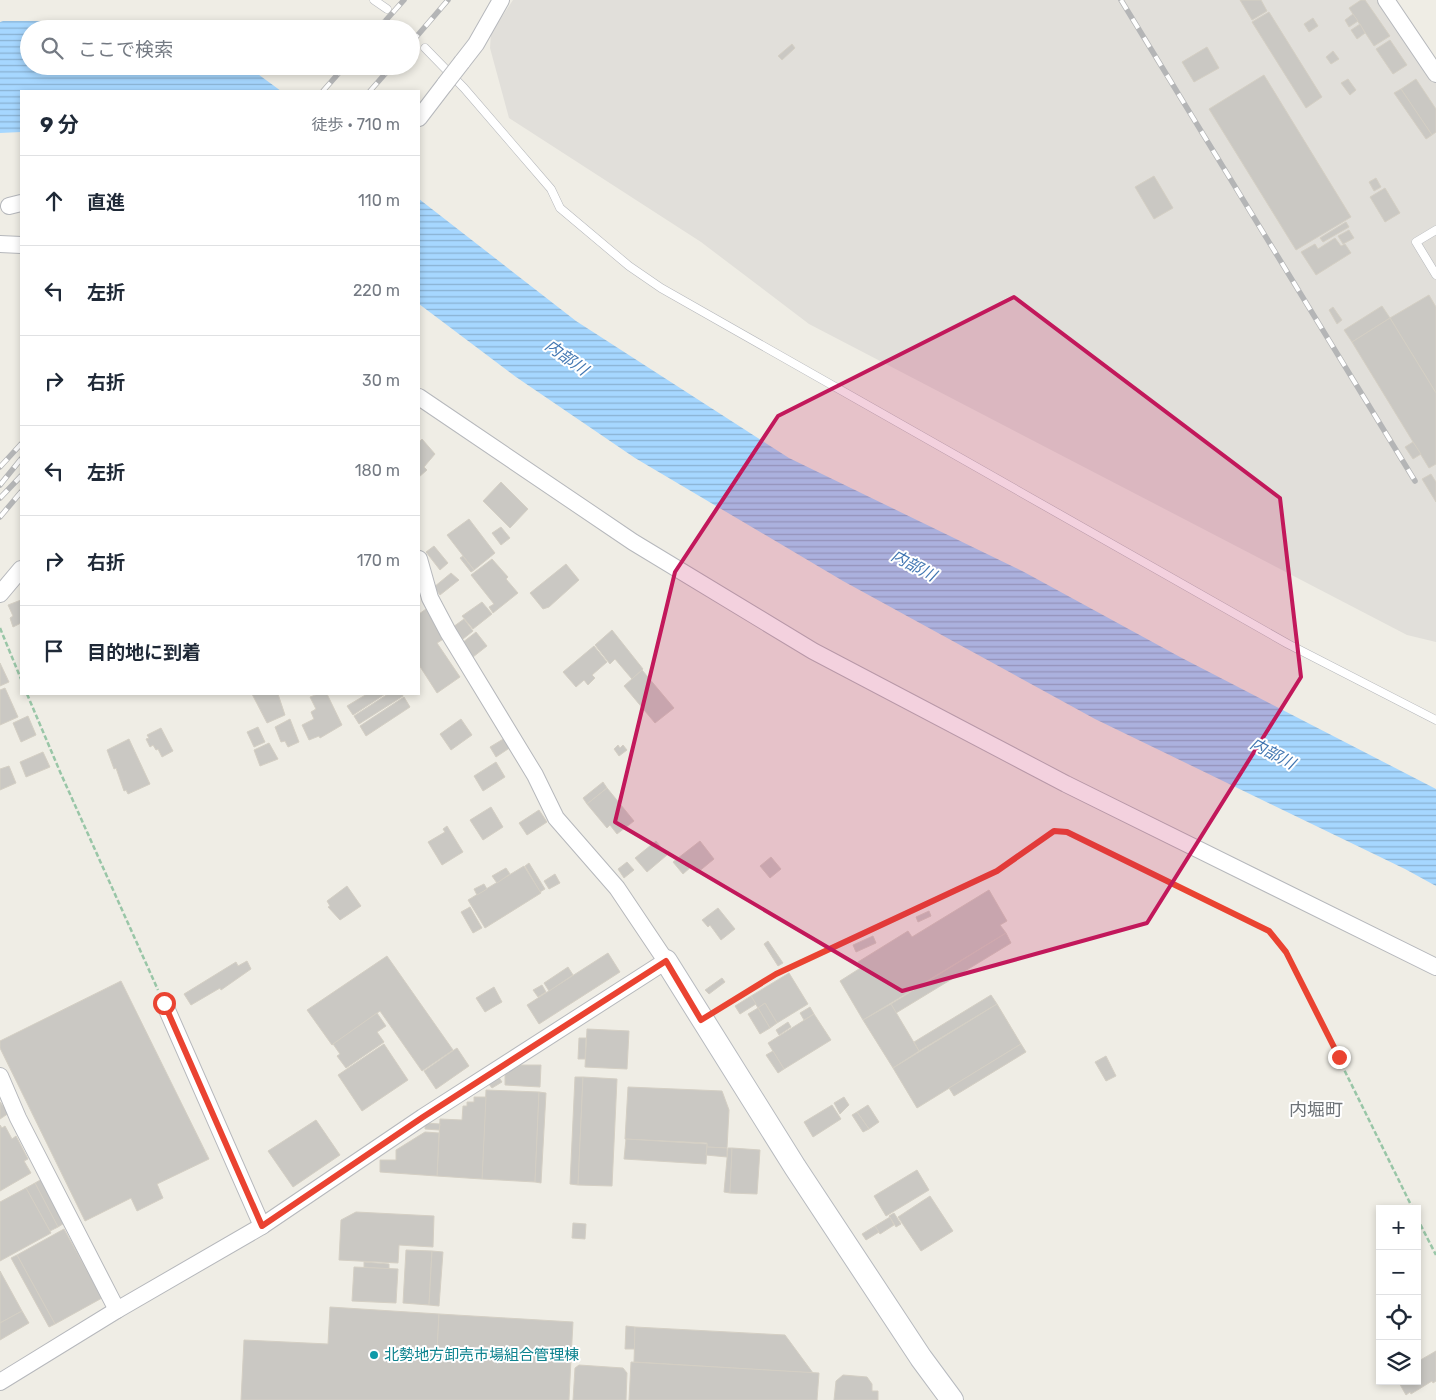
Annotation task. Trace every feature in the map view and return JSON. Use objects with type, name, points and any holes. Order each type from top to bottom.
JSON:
[{"type":"street","points":[[421,116],[476,44],[501,0]]},
{"type":"street","points":[[1386,0],[1436,74]]},
{"type":"street","points":[[0,244],[20,244]]},
{"type":"street","points":[[420,398],[633,542],[813,652],[1066,784],[1436,967]]},
{"type":"street","points":[[420,563],[430,598],[448,632],[535,775],[556,818],[617,888],[666,961],[701,1020],[899,1325],[952,1400]]},
{"type":"street","points":[[0,594],[20,570]]},
{"type":"street","points":[[0,1382],[117,1310],[262,1226],[423,1117],[666,961]]},
{"type":"street","points":[[164,1003],[262,1226]]},
{"type":"street","points":[[0,1076],[18,1118],[117,1310]]},
{"type":"lane","points":[[374,0],[387,8]]},
{"type":"lane","points":[[425,48],[464,88],[551,189],[560,208],[629,266],[661,288],[1279,639],[1436,720]]},
{"type":"lane","points":[[1436,230],[1416,242],[1436,275]]},
{"type":"path","points":[[0,628],[20,677]]},
{"type":"path","points":[[27,695],[60,774],[164,1003]]},
{"type":"path","points":[[701,1020],[776,974],[997,871],[1054,831],[1067,832],[1269,931],[1286,952],[1411,1205]]},
{"type":"path","points":[[1421,1226],[1436,1255]]},
{"type":"highlighted area","points":[[1014,297],[1280,498],[1301,677],[1147,923],[902,991],[615,822],[675,572],[778,416]]},
{"type":"shaded area","points":[[513,0],[1383,0],[1436,81],[1436,642],[1407,635],[809,324],[701,242],[509,118],[490,48],[491,33]]},
{"type":"water","points":[[20,21],[20,75],[259,75],[280,90],[20,90],[20,132],[0,133],[0,22]]},
{"type":"water","name":"内部川","points":[[420,200],[576,321],[789,458],[1024,572],[1180,657],[1436,789],[1436,886],[1405,869],[1095,719],[843,581],[635,458],[516,377],[420,305]]},
{"type":"building","points":[[1240,0],[1261,0],[1267,11],[1252,20]]},
{"type":"building","points":[[1361,0],[1365,0],[1390,36],[1374,46],[1349,8]]},
{"type":"building","points":[[1269,12],[1322,97],[1306,108],[1252,22]]},
{"type":"building","points":[[1353,14],[1358,21],[1349,27],[1345,20]]},
{"type":"building","points":[[1313,18],[1318,26],[1309,32],[1304,24]]},
{"type":"building","points":[[1360,24],[1365,33],[1357,39],[1351,30]]},
{"type":"building","points":[[1390,40],[1407,65],[1393,74],[1376,49]]},
{"type":"building","points":[[792,44],[795,48],[782,60],[778,56]]},
{"type":"building","points":[[1207,47],[1219,68],[1194,82],[1182,62]]},
{"type":"building","points":[[1333,51],[1339,59],[1331,64],[1326,57]]},
{"type":"building","points":[[1264,75],[1351,217],[1296,250],[1209,109]]},
{"type":"building","points":[[1348,79],[1356,90],[1350,95],[1341,83]]},
{"type":"building","points":[[1416,79],[1436,109],[1436,132],[1432,135],[1401,89]]},
{"type":"building","points":[[1401,89],[1432,135],[1426,139],[1394,93]]},
{"type":"building","points":[[1154,176],[1173,208],[1154,219],[1135,187]]},
{"type":"building","points":[[1376,178],[1381,187],[1374,191],[1369,182]]},
{"type":"building","points":[[1385,188],[1400,213],[1385,222],[1370,197]]},
{"type":"building","points":[[1346,222],[1349,227],[1323,242],[1320,238]]},
{"type":"building","points":[[1349,230],[1354,238],[1343,244],[1338,236]]},
{"type":"building","points":[[1335,238],[1341,246],[1345,244],[1351,253],[1316,275],[1301,252],[1315,244],[1318,249]]},
{"type":"building","points":[[1429,295],[1436,307],[1436,393],[1390,318]]},
{"type":"building","points":[[1382,306],[1390,318],[1352,342],[1344,330]]},
{"type":"building","points":[[1333,307],[1342,320],[1337,324],[1329,310]]},
{"type":"building","points":[[1390,318],[1436,393],[1436,464],[1429,468],[1352,342]]},
{"type":"building","points":[[422,439],[435,454],[424,467],[427,470],[420,476],[420,441]]},
{"type":"building","points":[[1413,442],[1421,454],[1413,459],[1405,447]]},
{"type":"building","points":[[1431,474],[1436,482],[1436,502],[1422,479]]},
{"type":"building","points":[[501,482],[528,509],[510,528],[483,501]]},
{"type":"building","points":[[469,519],[495,553],[474,570],[447,535]]},
{"type":"building","points":[[501,527],[510,538],[501,545],[492,533]]},
{"type":"building","points":[[434,546],[448,563],[440,570],[426,552]]},
{"type":"building","points":[[463,556],[474,570],[471,572],[460,558]]},
{"type":"building","points":[[492,559],[508,577],[506,579],[518,593],[493,613],[489,607],[494,604],[471,575]]},
{"type":"building","points":[[566,564],[579,580],[549,607],[543,609],[530,593]]},
{"type":"building","points":[[451,573],[459,580],[440,595],[434,587]]},
{"type":"building","points":[[20,600],[20,624],[13,627],[10,618],[13,616],[8,605]]},
{"type":"building","points":[[482,602],[492,614],[473,629],[462,616]]},
{"type":"building","points":[[426,609],[445,638],[437,643],[460,677],[437,693],[420,667],[420,613]]},
{"type":"building","points":[[464,619],[473,631],[463,639],[453,627]]},
{"type":"building","points":[[612,630],[643,669],[632,679],[615,659],[610,664],[595,645]]},
{"type":"building","points":[[476,632],[487,646],[473,657],[462,643]]},
{"type":"building","points":[[594,646],[607,662],[592,675],[595,678],[588,685],[584,680],[576,687],[563,672]]},
{"type":"building","points":[[0,663],[9,682],[0,686]]},
{"type":"building","points":[[642,670],[674,708],[655,723],[624,686]]},
{"type":"building","points":[[5,688],[18,717],[0,725],[0,690]]},
{"type":"building","points":[[253,695],[278,695],[285,715],[267,723]]},
{"type":"building","points":[[327,695],[342,725],[320,738],[319,736],[309,740],[302,725],[314,719],[311,712],[316,709],[310,697]]},
{"type":"building","points":[[365,695],[383,695],[353,715],[347,706]]},
{"type":"building","points":[[386,695],[403,696],[359,724],[354,716]]},
{"type":"building","points":[[404,697],[410,707],[366,736],[360,726]]},
{"type":"building","points":[[28,716],[36,735],[21,742],[13,723]]},
{"type":"building","points":[[290,719],[299,742],[288,747],[285,741],[281,742],[275,727]]},
{"type":"building","points":[[461,719],[472,735],[451,750],[440,734]]},
{"type":"building","points":[[258,727],[265,742],[254,747],[247,732]]},
{"type":"building","points":[[161,728],[173,751],[162,757],[158,749],[156,750],[153,745],[150,747],[146,739],[149,738],[147,735]]},
{"type":"building","points":[[505,738],[511,747],[496,757],[490,747]]},
{"type":"building","points":[[129,739],[150,784],[128,794],[126,790],[124,791],[107,750]]},
{"type":"building","points":[[269,743],[278,759],[260,766],[254,750]]},
{"type":"building","points":[[618,745],[620,748],[623,745],[627,750],[619,756],[614,749]]},
{"type":"building","points":[[43,752],[50,767],[26,777],[20,762]]},
{"type":"building","points":[[496,762],[505,777],[483,791],[474,776]]},
{"type":"building","points":[[9,766],[16,783],[0,790],[0,769]]},
{"type":"building","points":[[603,782],[607,788],[587,804],[583,798]]},
{"type":"building","points":[[607,788],[634,821],[617,834],[610,825],[607,828],[587,804]]},
{"type":"building","points":[[491,807],[503,827],[483,840],[470,820]]},
{"type":"building","points":[[539,810],[547,822],[527,835],[519,823]]},
{"type":"building","points":[[447,826],[463,852],[442,865],[428,842],[445,832],[443,829]]},
{"type":"building","points":[[656,841],[667,855],[647,872],[635,858]]},
{"type":"building","points":[[700,841],[714,859],[697,873],[692,866],[683,874],[673,862]]},
{"type":"building","points":[[771,857],[781,869],[770,878],[760,866]]},
{"type":"building","points":[[627,862],[634,870],[624,878],[618,869]]},
{"type":"building","points":[[529,863],[545,889],[540,892],[525,866]]},
{"type":"building","points":[[524,866],[541,893],[485,928],[468,900]]},
{"type":"building","points":[[506,868],[510,874],[497,883],[492,876]]},
{"type":"building","points":[[555,874],[560,883],[549,889],[544,881]]},
{"type":"building","points":[[484,884],[487,889],[477,895],[474,889]]},
{"type":"building","points":[[347,886],[361,906],[340,920],[328,907],[330,906],[327,901]]},
{"type":"building","points":[[989,890],[1007,921],[1000,925],[1006,933],[863,1020],[840,981],[862,967],[858,962],[908,931],[912,937]]},
{"type":"building","points":[[470,907],[482,928],[473,933],[461,912]]},
{"type":"building","points":[[718,908],[735,929],[721,940],[710,925],[708,927],[702,920]]},
{"type":"building","points":[[929,911],[931,916],[918,922],[916,917]]},
{"type":"building","points":[[1006,933],[1011,943],[896,1013],[891,1004]]},
{"type":"building","points":[[873,936],[876,943],[856,952],[853,945]]},
{"type":"building","points":[[768,941],[783,963],[778,966],[764,944]]},
{"type":"building","points":[[608,953],[620,972],[539,1024],[527,1005]]},
{"type":"building","points":[[387,956],[453,1050],[422,1071],[380,1011],[332,1045],[307,1010]]},
{"type":"building","points":[[247,961],[251,969],[221,990],[220,988],[191,1005],[184,994],[236,962],[238,966]]},
{"type":"building","points":[[568,967],[573,975],[549,991],[544,983]]},
{"type":"building","points":[[789,973],[808,1004],[777,1023],[765,1003],[758,1008],[751,996]]},
{"type":"building","points":[[722,978],[725,982],[709,994],[705,990]]},
{"type":"building","points":[[121,981],[209,1159],[157,1184],[163,1198],[137,1211],[131,1198],[85,1221],[0,1048],[0,1041]]},
{"type":"building","points":[[542,985],[546,992],[538,997],[533,990]]},
{"type":"building","points":[[494,987],[502,1002],[485,1012],[476,998]]},
{"type":"building","points":[[991,995],[997,1004],[919,1051],[914,1042]]},
{"type":"building","points":[[751,996],[756,1004],[740,1014],[735,1006]]},
{"type":"building","points":[[765,1003],[777,1023],[770,1028],[758,1008]]},
{"type":"building","points":[[891,1004],[919,1051],[893,1068],[863,1020]]},
{"type":"building","points":[[997,1004],[1021,1044],[917,1108],[893,1068]]},
{"type":"building","points":[[810,1007],[814,1014],[804,1020],[800,1013]]},
{"type":"building","points":[[758,1008],[770,1028],[760,1034],[748,1014]]},
{"type":"building","points":[[377,1013],[386,1026],[377,1032],[384,1042],[346,1068],[337,1056],[340,1054],[333,1044]]},
{"type":"building","points":[[814,1014],[831,1040],[784,1069],[768,1043]]},
{"type":"building","points":[[788,1022],[791,1027],[779,1035],[776,1030]]},
{"type":"building","points":[[587,1029],[629,1031],[627,1069],[585,1067]]},
{"type":"building","points":[[579,1038],[586,1038],[585,1059],[578,1059]]},
{"type":"building","points":[[384,1044],[408,1080],[362,1111],[338,1075]]},
{"type":"building","points":[[1021,1044],[1026,1052],[954,1096],[949,1088]]},
{"type":"building","points":[[457,1048],[469,1066],[436,1089],[424,1071]]},
{"type":"building","points":[[773,1051],[784,1069],[778,1073],[766,1055]]},
{"type":"building","points":[[1106,1056],[1116,1076],[1106,1081],[1095,1062]]},
{"type":"building","points":[[520,1065],[541,1065],[540,1087],[505,1085],[505,1074]]},
{"type":"building","points":[[498,1076],[502,1082],[492,1088],[488,1083]]},
{"type":"building","points":[[575,1077],[583,1077],[578,1185],[570,1184]]},
{"type":"building","points":[[583,1077],[617,1079],[612,1186],[578,1185]]},
{"type":"building","points":[[628,1087],[722,1091],[729,1110],[727,1148],[707,1147],[707,1143],[625,1139]]},
{"type":"building","points":[[486,1090],[539,1092],[535,1182],[482,1179]]},
{"type":"building","points":[[539,1092],[546,1093],[541,1183],[535,1182]]},
{"type":"building","points":[[474,1097],[486,1097],[482,1179],[437,1176],[440,1119],[462,1120],[463,1106],[467,1106],[467,1102],[474,1102]]},
{"type":"building","points":[[844,1097],[849,1105],[840,1114],[834,1103]]},
{"type":"building","points":[[0,1102],[9,1113],[0,1119]]},
{"type":"building","points":[[832,1105],[841,1119],[813,1137],[804,1122]]},
{"type":"building","points":[[868,1105],[879,1122],[869,1129],[857,1112]]},
{"type":"building","points":[[857,1112],[869,1129],[863,1132],[852,1115]]},
{"type":"building","points":[[316,1120],[340,1155],[293,1187],[268,1151]]},
{"type":"building","points":[[425,1123],[440,1124],[439,1130],[425,1129]]},
{"type":"building","points":[[0,1125],[2,1128],[5,1126],[12,1139],[16,1136],[28,1159],[24,1161],[31,1173],[0,1191]]},
{"type":"building","points":[[425,1132],[439,1133],[437,1176],[380,1172],[380,1160],[396,1160],[396,1150]]},
{"type":"building","points":[[626,1139],[707,1144],[706,1164],[624,1159]]},
{"type":"building","points":[[707,1147],[727,1148],[727,1157],[706,1155]]},
{"type":"building","points":[[728,1148],[732,1148],[730,1193],[724,1192]]},
{"type":"building","points":[[732,1148],[760,1150],[757,1194],[730,1193]]},
{"type":"building","points":[[917,1170],[929,1190],[886,1216],[874,1196]]},
{"type":"building","points":[[42,1179],[66,1222],[58,1227],[35,1183]]},
{"type":"building","points":[[35,1183],[58,1227],[50,1231],[26,1188]]},
{"type":"building","points":[[26,1188],[51,1233],[0,1261],[0,1202]]},
{"type":"building","points":[[930,1196],[953,1231],[921,1251],[898,1217]]},
{"type":"building","points":[[356,1212],[434,1216],[433,1247],[399,1245],[398,1263],[339,1260],[341,1220]]},
{"type":"building","points":[[894,1213],[901,1224],[896,1227],[889,1216]]},
{"type":"building","points":[[890,1217],[894,1225],[880,1234],[875,1226]]},
{"type":"building","points":[[573,1223],[586,1224],[585,1239],[572,1238]]},
{"type":"building","points":[[875,1226],[879,1232],[866,1240],[862,1234]]},
{"type":"building","points":[[64,1229],[102,1298],[55,1324],[17,1255]]},
{"type":"building","points":[[406,1250],[432,1251],[429,1305],[403,1303]]},
{"type":"building","points":[[432,1251],[443,1252],[439,1306],[429,1305]]},
{"type":"building","points":[[17,1255],[55,1324],[49,1327],[11,1258]]},
{"type":"building","points":[[364,1262],[389,1264],[389,1269],[364,1267]]},
{"type":"building","points":[[354,1267],[398,1269],[396,1303],[352,1301]]},
{"type":"building","points":[[0,1271],[22,1311],[0,1323]]},
{"type":"building","name":"北勢地方卸売市場組合管理棟","points":[[330,1307],[439,1314],[437,1351],[571,1359],[569,1400],[241,1400],[244,1340],[328,1344]]},
{"type":"building","points":[[22,1311],[29,1323],[0,1340],[0,1323]]},
{"type":"building","points":[[439,1314],[573,1322],[571,1359],[437,1351]]},
{"type":"building","points":[[626,1326],[635,1327],[635,1349],[625,1349]]},
{"type":"building","points":[[635,1327],[785,1335],[813,1373],[634,1362]]},
{"type":"building","points":[[1436,1351],[1436,1381],[1433,1383],[1432,1381],[1406,1395],[1400,1385],[1421,1385],[1421,1360]]},
{"type":"building","points":[[631,1362],[819,1373],[817,1400],[629,1400]]},
{"type":"building","name":"北勢地方卸売市場組合管理棟","points":[[579,1365],[623,1368],[627,1373],[626,1400],[573,1400],[575,1368]]},
{"type":"building","points":[[843,1375],[867,1377],[872,1384],[872,1391],[878,1391],[878,1400],[834,1400],[836,1381]]},
{"type":"railway","points":[[386,20],[404,0]]},
{"type":"railway","points":[[420,33],[448,0]]},
{"type":"railway","points":[[1121,0],[1415,481]]},
{"type":"railway","points":[[324,90],[337,75]]},
{"type":"railway","points":[[371,90],[384,75]]},
{"type":"railway","points":[[0,467],[20,445]]},
{"type":"railway","points":[[0,485],[20,460]]},
{"type":"railway","points":[[0,498],[20,477]]},
{"type":"railway","points":[[0,517],[20,493]]},
{"type":"place","name":"北勢地方卸売市場組合管理棟","points":[[374,1355]]},
{"type":"district","name":"内堀町","points":[[1316,1110]]},
{"type":"route","points":[[164,1003],[262,1226],[537,1042],[666,961],[701,1020],[776,974],[997,871],[1054,831],[1067,832],[1269,931],[1286,952],[1339,1057]]}]
